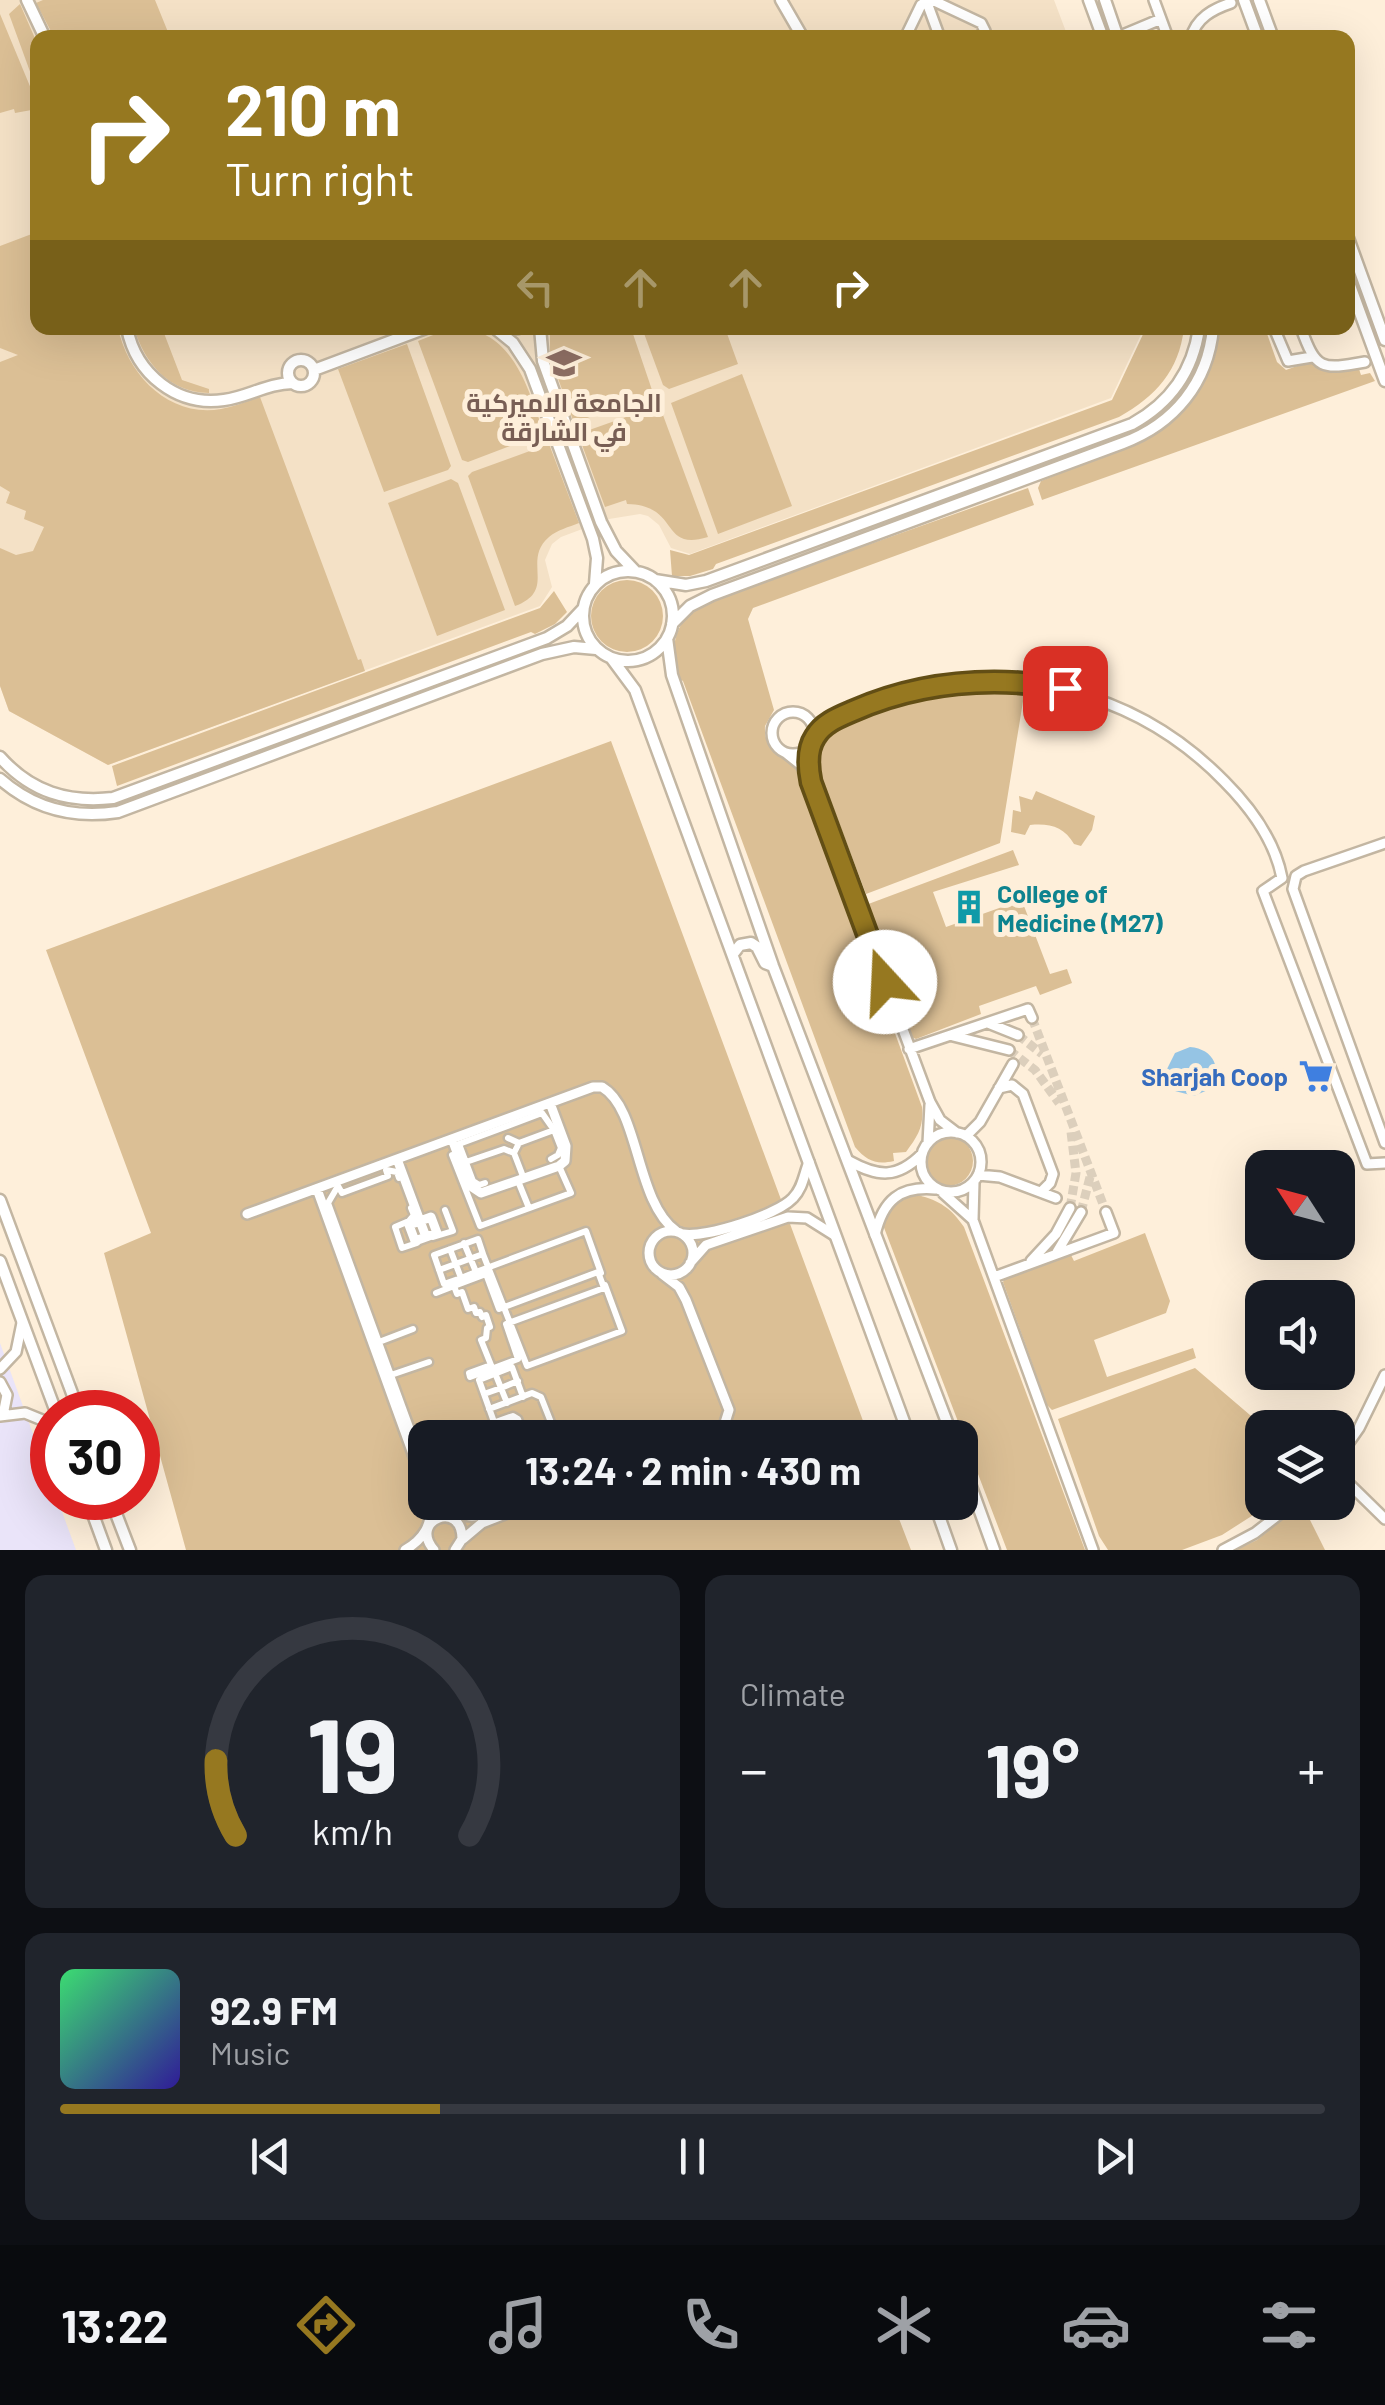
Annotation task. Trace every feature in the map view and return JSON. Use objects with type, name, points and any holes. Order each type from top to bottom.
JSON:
[{"type":"street","points":[[27,0],[41,30]]},
{"type":"street","points":[[780,0],[798,30]]},
{"type":"street","points":[[909,30],[920,5],[928,0]]},
{"type":"street","points":[[928,0],[937,30]]},
{"type":"street","points":[[928,0],[981,23],[985,30]]},
{"type":"street","points":[[1089,0],[1100,30]]},
{"type":"street","points":[[1104,0],[1115,30]]},
{"type":"street","points":[[1154,0],[1165,30]]},
{"type":"street","points":[[1244,0],[1255,30]]},
{"type":"street","points":[[1260,0],[1270,30]]},
{"type":"street","points":[[1195,30],[1216,4],[1232,3]]},
{"type":"street","points":[[1135,30],[1161,19]]},
{"type":"street","points":[[1355,257],[1385,340]]},
{"type":"street","points":[[1355,299],[1385,381]]},
{"type":"street","points":[[130,335],[142,365],[158,382],[178,394],[200,400],[223,400],[273,384],[308,384],[314,370],[303,360],[292,364],[273,384]]},
{"type":"street","points":[[314,370],[407,335]]},
{"type":"street","points":[[0,757],[24,780],[58,796],[76,800],[114,798],[547,638],[567,626],[583,609],[594,586],[597,568],[593,540],[530,369],[513,343],[503,335]]},
{"type":"street","points":[[541,335],[543,361],[616,551],[635,571],[656,580],[686,585],[1132,424],[1157,408],[1178,386],[1192,359],[1197,335]]},
{"type":"street","points":[[672,624],[690,606],[712,594],[1154,429],[1179,408],[1198,380],[1213,335]]},
{"type":"street","points":[[1277,335],[1288,361],[1312,357]]},
{"type":"street","points":[[1304,335],[1312,357],[1319,363],[1336,366],[1365,362]]},
{"type":"street","points":[[288,371],[293,383]]},
{"type":"street","points":[[593,540],[607,534]]},
{"type":"street","points":[[594,586],[614,573],[635,571]]},
{"type":"street","points":[[612,659],[630,662],[644,658],[659,649],[667,638],[672,624],[671,602],[656,580]]},
{"type":"street","points":[[583,609],[585,630],[596,649],[612,659],[635,690],[903,1420]]},
{"type":"street","points":[[667,638],[672,675],[773,966],[945,1420]]},
{"type":"street","points":[[0,779],[26,799],[62,812],[118,812],[542,654],[574,648],[596,649]]},
{"type":"street","points":[[786,753],[800,752],[827,724],[886,698],[974,682],[1020,682],[1065,688],[1111,703],[1154,725],[1194,753],[1249,810],[1278,856],[1282,878],[1263,891],[1367,1164],[1385,1162]]},
{"type":"street","points":[[844,715],[783,714],[774,724],[772,738],[801,765],[811,782],[930,1102],[940,1120],[979,1153],[973,1220],[1094,1547]]},
{"type":"street","points":[[804,714],[810,720],[813,741],[811,782]]},
{"type":"street","points":[[1385,843],[1304,871],[1296,876],[1293,888],[1385,1144]]},
{"type":"street","points":[[733,954],[740,945],[754,944],[763,961],[773,966]]},
{"type":"street","points":[[910,1049],[1028,1009],[1032,1018]]},
{"type":"street","points":[[987,1022],[1018,1035]]},
{"type":"street","points":[[944,1037],[970,1038],[1009,1050]]},
{"type":"street","points":[[849,1161],[869,1172],[894,1174],[922,1154],[936,1136],[961,1135],[980,1122],[1013,1064]]},
{"type":"street","points":[[999,1088],[1012,1085],[1024,1094],[1053,1174],[1042,1192]]},
{"type":"street","points":[[248,1214],[593,1087],[609,1091],[620,1108],[654,1203],[666,1224],[693,1251],[683,1286],[686,1300]]},
{"type":"street","points":[[928,1143],[930,1102]]},
{"type":"street","points":[[452,1139],[474,1191],[489,1192],[565,1161],[566,1146],[550,1103]]},
{"type":"street","points":[[485,1183],[473,1181],[459,1144],[542,1113],[561,1148],[555,1162]]},
{"type":"street","points":[[504,1127],[508,1138],[504,1149]]},
{"type":"street","points":[[508,1138],[518,1143],[554,1130]]},
{"type":"street","points":[[518,1143],[514,1153],[529,1208]]},
{"type":"street","points":[[466,1162],[504,1149],[514,1153]]},
{"type":"street","points":[[922,1154],[922,1171],[931,1185],[973,1220]]},
{"type":"street","points":[[452,1155],[480,1226],[571,1193],[555,1162]]},
{"type":"street","points":[[398,1160],[426,1236]]},
{"type":"street","points":[[651,1242],[662,1233],[703,1236],[784,1206],[798,1192],[810,1162]]},
{"type":"street","points":[[408,1423],[328,1204],[338,1186],[342,1193],[388,1176],[386,1170],[398,1172],[414,1215],[409,1222],[395,1227],[402,1248],[453,1230],[445,1210]]},
{"type":"street","points":[[875,1234],[882,1211],[894,1196],[914,1189],[959,1191],[976,1178],[992,1175],[1056,1198]]},
{"type":"street","points":[[317,1189],[408,1441]]},
{"type":"street","points":[[0,1200],[71,1390]]},
{"type":"street","points":[[654,1203],[658,1227],[648,1257],[679,1287],[686,1300],[729,1410],[726,1420]]},
{"type":"street","points":[[1025,1265],[1056,1234],[1070,1208]]},
{"type":"street","points":[[1056,1254],[1081,1212]]},
{"type":"street","points":[[994,1277],[1114,1233],[1106,1212]]},
{"type":"street","points":[[662,1274],[678,1274],[706,1245],[788,1217],[817,1222],[837,1237]]},
{"type":"street","points":[[450,1249],[434,1255],[444,1284],[488,1268],[586,1231],[622,1331],[527,1366],[488,1268],[478,1239],[450,1249]]},
{"type":"street","points":[[464,1244],[476,1272]]},
{"type":"street","points":[[450,1249],[461,1278]]},
{"type":"street","points":[[439,1270],[483,1254]]},
{"type":"street","points":[[0,1261],[48,1390]]},
{"type":"street","points":[[436,1293],[454,1286],[486,1274],[499,1309],[598,1272],[604,1288],[506,1324],[518,1359],[470,1377],[469,1374],[490,1365],[481,1340],[490,1327],[486,1316],[476,1313],[474,1307],[468,1309],[462,1292],[457,1294],[454,1286]]},
{"type":"street","points":[[0,1369],[19,1345],[22,1321]]},
{"type":"street","points":[[379,1342],[413,1330]]},
{"type":"street","points":[[390,1375],[429,1362]]},
{"type":"street","points":[[493,1420],[478,1380],[512,1366],[523,1396]]},
{"type":"street","points":[[495,1373],[507,1403]]},
{"type":"street","points":[[1355,1434],[1385,1374]]},
{"type":"street","points":[[484,1394],[518,1381]]},
{"type":"street","points":[[0,1382],[8,1395],[1,1416],[30,1414]]},
{"type":"street","points":[[489,1409],[532,1393],[540,1397],[548,1420]]},
{"type":"street","points":[[1355,1490],[1385,1519]]},
{"type":"street","points":[[978,1506],[994,1550]]},
{"type":"street","points":[[95,1520],[106,1550]]},
{"type":"street","points":[[118,1520],[130,1550]]},
{"type":"street","points":[[406,1550],[432,1550],[427,1540],[431,1520]]},
{"type":"street","points":[[406,1550],[420,1540],[434,1520]]},
{"type":"street","points":[[454,1520],[462,1528],[459,1546]]},
{"type":"street","points":[[467,1520],[482,1522]]},
{"type":"street","points":[[459,1546],[486,1520]]},
{"type":"street","points":[[940,1520],[951,1550]]},
{"type":"street","points":[[1224,1550],[1271,1520]]},
{"type":"shaded area","name":"الجامعة الاميركية في الشارقة","points":[[0,0],[1054,0],[1065,30],[30,30],[30,335],[1141,335],[1111,398],[690,554],[671,548],[659,525],[648,516],[609,519],[552,544],[545,560],[552,587],[540,606],[108,765],[9,711],[0,686]]},
{"type":"shaded area","points":[[155,0],[167,30],[50,30],[36,3]]},
{"type":"shaded area","points":[[20,4],[31,30],[30,72],[9,14]]},
{"type":"shaded area","points":[[0,14],[30,86],[30,110],[0,113]]},
{"type":"shaded area","points":[[30,235],[30,335],[120,335],[141,377],[168,400],[184,407],[221,409],[260,397],[365,671],[108,765],[9,711],[0,686],[0,548],[16,555],[33,551],[44,527],[24,519],[26,511],[6,503],[10,492],[0,486],[0,362],[18,355],[0,348],[0,246]]},
{"type":"shaded area","points":[[137,335],[165,335],[182,380],[209,389],[209,393],[182,387],[161,374]]},
{"type":"shaded area","points":[[433,335],[489,337],[503,348],[524,379],[544,433],[468,462],[462,460],[418,341]]},
{"type":"shaded area","points":[[550,335],[633,335],[653,393],[574,423],[550,356]]},
{"type":"shaded area","points":[[645,335],[728,335],[738,364],[669,389],[663,385]]},
{"type":"shaded area","points":[[1143,335],[1183,335],[1177,357],[1164,381],[1119,417],[716,564],[713,569],[690,576],[672,576],[670,550],[689,555],[1112,400]]},
{"type":"shaded area","points":[[1216,335],[1267,335],[1277,362],[1286,370],[1308,362],[1339,371],[1358,366],[1361,375],[1370,373],[1375,381],[1042,500],[1038,488],[1041,481],[1129,445],[1177,412],[1195,390],[1209,362]]},
{"type":"shaded area","points":[[407,344],[451,466],[384,492],[338,369]]},
{"type":"shaded area","points":[[742,374],[792,506],[718,534],[671,403]]},
{"type":"shaded area","points":[[657,406],[708,537],[682,538],[656,512],[627,504],[626,500],[605,507],[578,434]]},
{"type":"shaded area","points":[[549,444],[579,523],[552,535],[541,546],[535,592],[515,606],[468,476]]},
{"type":"shaded area","points":[[451,479],[458,483],[505,610],[437,636],[388,503]]},
{"type":"shaded area","points":[[1028,488],[1034,505],[753,608],[748,619],[774,710],[765,726],[766,738],[775,751],[791,758],[801,777],[922,1107],[919,1131],[906,1152],[893,1153],[894,1161],[877,1162],[855,1147],[683,681],[677,678],[677,634],[687,617],[707,602]]},
{"type":"shaded area","points":[[627,580],[641,582],[653,590],[661,602],[661,630],[653,642],[641,650],[627,652],[613,650],[601,642],[593,630],[591,616],[593,602],[601,590],[613,582]]},
{"type":"shaded area","points":[[554,591],[567,612],[555,624],[535,634],[531,632],[117,786],[112,766],[540,608]]},
{"type":"shaded area","points":[[995,687],[1025,689],[1000,843],[866,894],[819,772],[821,743],[836,726],[888,703]]},
{"type":"shaded area","points":[[611,741],[863,1420],[408,1420],[408,1520],[900,1520],[911,1550],[186,1550],[160,1456],[160,1390],[142,1390],[104,1253],[151,1233],[46,950]]},
{"type":"shaded area","points":[[1036,791],[1095,816],[1092,830],[1081,846],[1050,826],[1030,825],[1025,835],[1011,832],[1013,810],[1021,812],[1019,796],[1032,800]]},
{"type":"shaded area","points":[[1013,850],[1019,865],[933,892],[946,927],[1016,902],[1024,906],[1050,974],[1067,969],[1072,983],[1040,995],[1036,986],[979,1006],[981,1014],[916,1039],[907,1035],[863,906]]},
{"type":"shaded area","points":[[948,1136],[966,1143],[973,1161],[966,1179],[948,1186],[930,1179],[923,1161],[930,1143]]},
{"type":"shaded area","points":[[918,1195],[933,1200],[964,1227],[1085,1550],[1007,1550],[978,1474],[978,1420],[957,1420],[883,1225],[895,1201]]},
{"type":"shaded area","points":[[1145,1233],[1170,1301],[1166,1313],[1094,1340],[1107,1377],[1193,1348],[1196,1358],[1052,1410],[1003,1282],[1006,1276],[1069,1251],[1074,1261]]},
{"type":"shaded area","points":[[0,1343],[30,1426],[30,1520],[65,1520],[76,1550],[0,1550]]},
{"type":"shaded area","points":[[1195,1368],[1245,1411],[1245,1520],[1222,1535],[1182,1550],[1108,1550],[1099,1536],[1058,1419]]},
{"type":"shaded area","points":[[1282,1520],[1310,1520],[1325,1550],[1236,1550],[1257,1540]]},
{"type":"water","points":[[1190,1047],[1205,1052],[1216,1067],[1210,1089],[1194,1096],[1175,1091],[1182,1076],[1167,1069],[1175,1053]]},
{"type":"tunnel","points":[[1032,1018],[1106,1212]]},
{"type":"tunnel","points":[[1018,1035],[1042,1054]]},
{"type":"tunnel","points":[[1009,1050],[1035,1070],[1059,1103]]},
{"type":"tunnel","points":[[1070,1208],[1076,1173],[1071,1132]]},
{"type":"tunnel","points":[[1081,1212],[1090,1177]]},
{"type":"place","name":"الجامعة الاميركية في الشارقة","points":[[564,363]]},
{"type":"place","name":"College of Medicine (M27)","points":[[969,907]]},
{"type":"place","name":"Sharjah Coop","points":[[1316,1076]]},
{"type":"route","points":[[885,982],[811,782],[809,762],[814,738],[827,724],[844,715],[886,698],[930,687],[997,681],[1065,688]]}]
